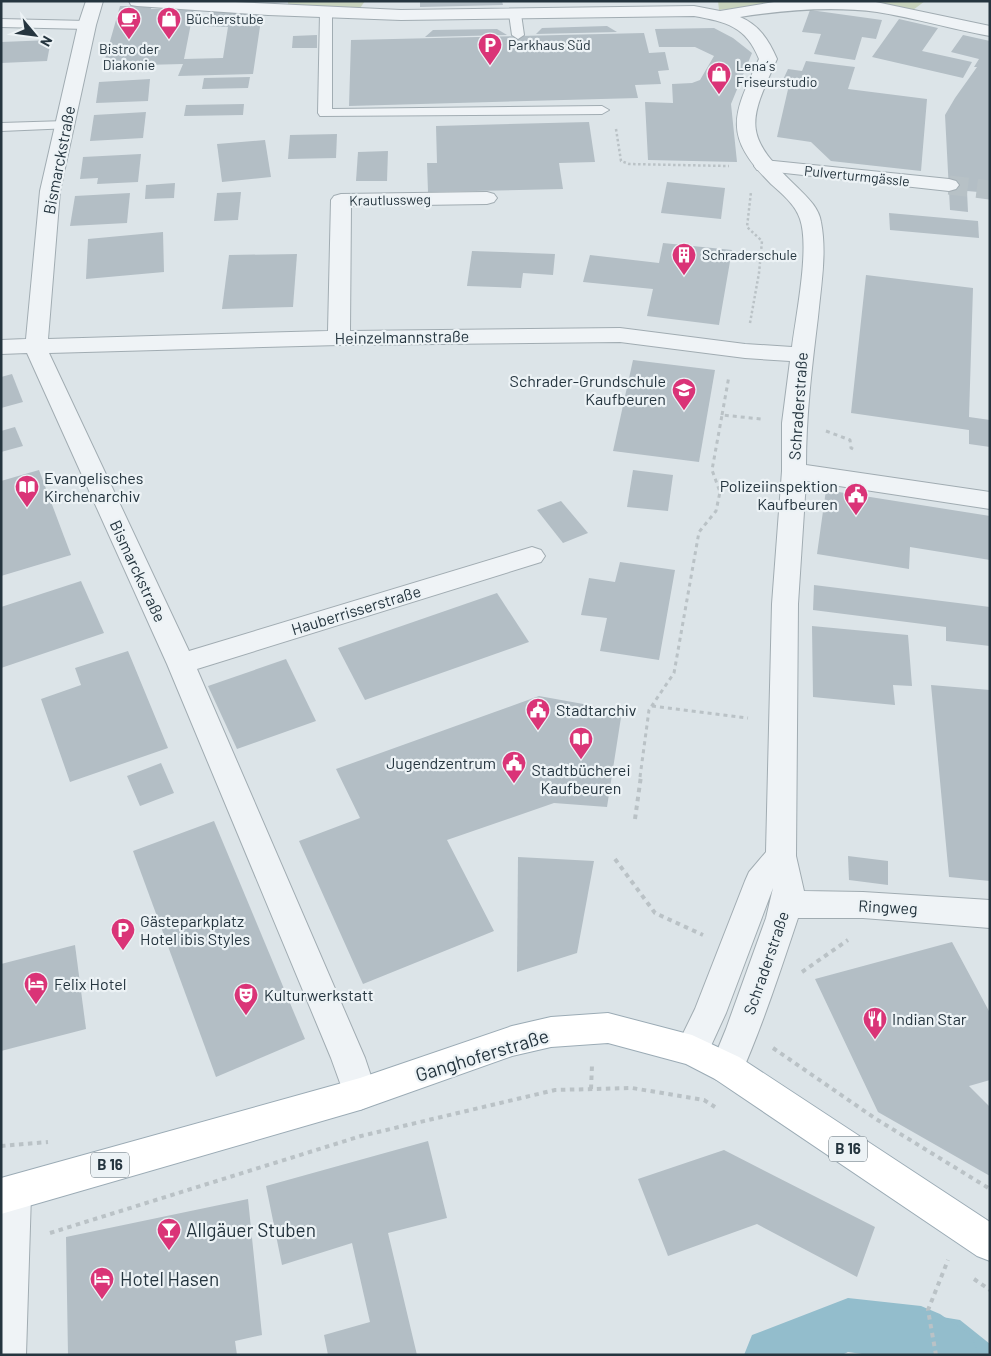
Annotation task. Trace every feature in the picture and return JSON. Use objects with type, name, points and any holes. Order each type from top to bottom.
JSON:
[{"type":"main road","name":"Ganghoferstraße","points":[[7,1195],[360,1094],[512,1041],[551,1032],[608,1028],[692,1050],[727,1068],[990,1242]]},
{"type":"street","name":"Bismarckstraße","points":[[95,1],[87,25],[50,191],[36,348],[180,664],[348,1058],[360,1094]]},
{"type":"street","points":[[137,1],[326,13],[515,14],[658,10],[694,11],[720,16],[742,11],[835,4],[875,7],[990,32]]},
{"type":"street","name":"Schraderstraße","points":[[720,16],[738,21],[746,26],[754,32],[764,46],[768,59],[748,103],[745,125],[749,141],[764,166],[804,205],[811,220],[814,254],[794,423],[794,471],[785,604],[781,856],[789,891],[743,1028],[727,1068]]},
{"type":"street","name":"Pulverturmgässle","points":[[764,166],[949,185]]},
{"type":"street","name":"Krautlussweg","points":[[339,338],[341,200],[487,198]]},
{"type":"street","name":"Heinzelmannstraße","points":[[1,347],[36,348],[339,338],[620,335],[745,351],[801,355]]},
{"type":"street","points":[[794,471],[990,501]]},
{"type":"street","name":"Hauberrisserstraße","points":[[180,664],[532,556]]},
{"type":"street","name":"Schraderstraße","points":[[692,1050],[710,1013],[760,881],[781,856]]},
{"type":"street","name":"Ringweg","points":[[786,904],[863,905],[990,914]]},
{"type":"street","points":[[7,1195],[10,1246],[7,1355]]},
{"type":"lane","points":[[326,13],[325,113],[602,110]]},
{"type":"lane","points":[[515,14],[518,35]]},
{"type":"lane","points":[[1,24],[87,25]]},
{"type":"lane","points":[[1,127],[66,125]]},
{"type":"path","points":[[602,110],[613,112],[621,161],[629,164],[764,166]]},
{"type":"path","points":[[635,819],[649,710],[674,673],[699,532],[716,511],[720,492],[712,470],[730,371],[745,351],[759,272],[762,241],[747,227],[751,186],[737,166]]},
{"type":"path","points":[[722,415],[794,423]]},
{"type":"path","points":[[652,706],[784,722]]},
{"type":"path","points":[[771,1047],[876,1120],[990,1189]]},
{"type":"path","points":[[10,1246],[361,1136],[555,1090],[632,1088],[704,1100],[720,1110]]},
{"type":"path","points":[[940,1254],[955,1265]]},
{"type":"path","points":[[936,1355],[928,1310],[948,1260]]},
{"type":"path","points":[[969,1275],[990,1290]]},
{"type":"green space","points":[[288,1],[365,1],[358,11],[288,7]]},
{"type":"green space","points":[[718,1],[800,1],[719,10]]},
{"type":"green space","points":[[846,1],[925,1],[913,10]]},
{"type":"water","points":[[930,1315],[960,1320],[990,1344],[990,1355],[936,1355]]},
{"type":"building","points":[[420,1],[502,1],[503,5],[420,7]]},
{"type":"building","points":[[120,6],[152,6],[151,9],[194,8],[184,59],[223,58],[228,27],[203,26],[210,11],[262,13],[253,74],[178,76],[183,64],[103,66]]},
{"type":"building","points":[[810,10],[882,20],[876,39],[862,37],[855,60],[814,54],[821,34],[802,32]]},
{"type":"building","points":[[899,19],[938,28],[922,51],[972,62],[963,78],[872,57]]},
{"type":"building","points":[[607,26],[617,32],[536,34],[542,28]]},
{"type":"building","points":[[714,28],[733,38],[752,53],[731,104],[737,162],[648,160],[645,102],[673,103],[672,84],[692,83],[700,80],[714,56],[695,47],[659,47],[655,29]]},
{"type":"building","points":[[497,29],[507,35],[425,37],[433,30]]},
{"type":"building","points":[[644,33],[649,53],[665,52],[669,70],[658,71],[661,84],[635,85],[638,98],[349,106],[351,40]]},
{"type":"building","points":[[317,35],[317,48],[292,48],[293,36]]},
{"type":"building","points":[[963,35],[990,41],[990,193],[967,191],[968,212],[950,210],[945,115],[977,67],[974,67],[979,59],[951,52]]},
{"type":"building","points":[[51,40],[47,61],[1,63],[1,42]]},
{"type":"building","points":[[806,61],[855,67],[848,89],[927,99],[921,171],[831,161],[811,142],[777,137],[789,85],[781,84],[788,69],[802,71]]},
{"type":"building","points":[[250,77],[248,88],[202,89],[204,78]]},
{"type":"building","points":[[150,79],[148,101],[96,103],[99,82]]},
{"type":"building","points":[[244,104],[243,115],[184,116],[186,105]]},
{"type":"building","points":[[146,112],[143,138],[90,141],[94,115]]},
{"type":"building","points":[[589,122],[595,162],[559,163],[563,189],[428,192],[427,163],[437,163],[436,126]]},
{"type":"building","points":[[337,134],[336,158],[288,159],[290,135]]},
{"type":"building","points":[[265,140],[271,177],[222,182],[217,144]]},
{"type":"building","points":[[388,151],[387,181],[356,181],[358,152]]},
{"type":"building","points":[[141,154],[138,182],[97,184],[98,178],[80,179],[83,157]]},
{"type":"building","points":[[667,182],[725,188],[721,219],[661,213]]},
{"type":"building","points":[[175,183],[174,198],[145,199],[146,185]]},
{"type":"building","points":[[241,192],[238,220],[214,221],[217,193]]},
{"type":"building","points":[[130,193],[127,223],[70,226],[75,196]]},
{"type":"building","points":[[889,213],[978,221],[979,238],[890,230]]},
{"type":"building","points":[[163,232],[164,272],[86,279],[88,239]]},
{"type":"building","name":"Schraderschule","points":[[663,243],[732,250],[719,325],[647,316],[653,289],[583,282],[590,255],[659,263]]},
{"type":"building","points":[[472,251],[555,254],[553,275],[523,273],[521,288],[467,286]]},
{"type":"building","points":[[297,254],[293,307],[222,309],[229,255]]},
{"type":"building","points":[[866,275],[973,288],[969,417],[990,420],[990,447],[969,444],[969,430],[851,413]]},
{"type":"building","points":[[633,360],[715,370],[699,462],[613,451]]},
{"type":"building","points":[[12,374],[23,402],[1,408],[1,377]]},
{"type":"building","points":[[15,427],[23,446],[1,452],[1,431]]},
{"type":"building","points":[[39,470],[71,555],[1,576],[1,481]]},
{"type":"building","points":[[633,470],[673,475],[668,511],[627,507]]},
{"type":"building","points":[[826,490],[990,516],[990,560],[910,547],[909,569],[817,554]]},
{"type":"building","points":[[561,501],[588,533],[563,543],[537,510]]},
{"type":"building","points":[[620,562],[675,570],[659,660],[600,651],[607,618],[581,615],[589,578],[615,582]]},
{"type":"building","points":[[81,581],[104,633],[1,668],[1,607]]},
{"type":"building","points":[[814,585],[990,607],[990,646],[946,641],[946,627],[813,610]]},
{"type":"building","points":[[497,593],[529,642],[365,700],[338,648]]},
{"type":"building","points":[[812,626],[908,635],[912,686],[893,685],[895,705],[813,697]]},
{"type":"building","points":[[128,651],[168,748],[70,782],[41,699],[81,685],[75,668]]},
{"type":"building","points":[[286,659],[316,721],[237,749],[208,686]]},
{"type":"building","points":[[931,685],[990,690],[990,881],[949,877]]},
{"type":"building","points":[[539,696],[622,711],[607,807],[554,803],[447,840],[494,931],[363,984],[299,841],[360,818],[336,769]]},
{"type":"building","points":[[161,763],[174,793],[140,806],[127,776]]},
{"type":"building","points":[[214,821],[305,1039],[216,1077],[133,851]]},
{"type":"building","points":[[848,856],[888,861],[888,885],[849,880]]},
{"type":"building","points":[[518,857],[594,861],[577,953],[517,972]]},
{"type":"building","points":[[952,942],[990,1013],[990,1080],[969,1086],[990,1107],[990,1176],[878,1112],[815,979]]},
{"type":"building","points":[[75,945],[86,1029],[1,1051],[1,964]]},
{"type":"building","points":[[428,1141],[447,1218],[388,1233],[417,1355],[328,1355],[324,1335],[370,1322],[352,1243],[282,1265],[266,1186]]},
{"type":"building","points":[[724,1150],[875,1227],[857,1277],[757,1224],[668,1256],[638,1179]]},
{"type":"building","points":[[248,1199],[262,1335],[235,1341],[237,1355],[68,1355],[66,1237]]},
{"type":"waterway","points":[[772,1355],[848,1325],[921,1333],[951,1355]]},
{"type":"tunnel","points":[[949,185],[990,190]]},
{"type":"place","name":"Bistro der Diakonie","points":[[129,40]]},
{"type":"place","name":"Bücherstube","points":[[169,40]]},
{"type":"place","name":"Parkhaus Süd","points":[[490,66]]},
{"type":"place","name":"Lena´s Friseurstudio","points":[[719,95]]},
{"type":"place","name":"Schraderschule","points":[[684,276]]},
{"type":"place","name":"Schrader-Grundschule Kaufbeuren","points":[[684,411]]},
{"type":"place","name":"Evangelisches Kirchenarchiv","points":[[27,508]]},
{"type":"place","name":"Polizeiinspektion Kaufbeuren","points":[[856,516]]},
{"type":"place","name":"Stadtarchiv","points":[[538,731]]},
{"type":"place","name":"Stadtbücherei Kaufbeuren","points":[[581,760]]},
{"type":"place","name":"Jugendzentrum","points":[[514,784]]},
{"type":"place","name":"Gästeparkplatz Hotel ibis Styles","points":[[123,951]]},
{"type":"place","name":"Felix Hotel","points":[[36,1005]]},
{"type":"place","name":"Kulturwerkstatt","points":[[246,1016]]},
{"type":"place","name":"Indian Star","points":[[875,1040]]},
{"type":"place","name":"Allgäuer Stuben","points":[[169,1251]]},
{"type":"place","name":"Hotel Hasen","points":[[102,1300]]}]
